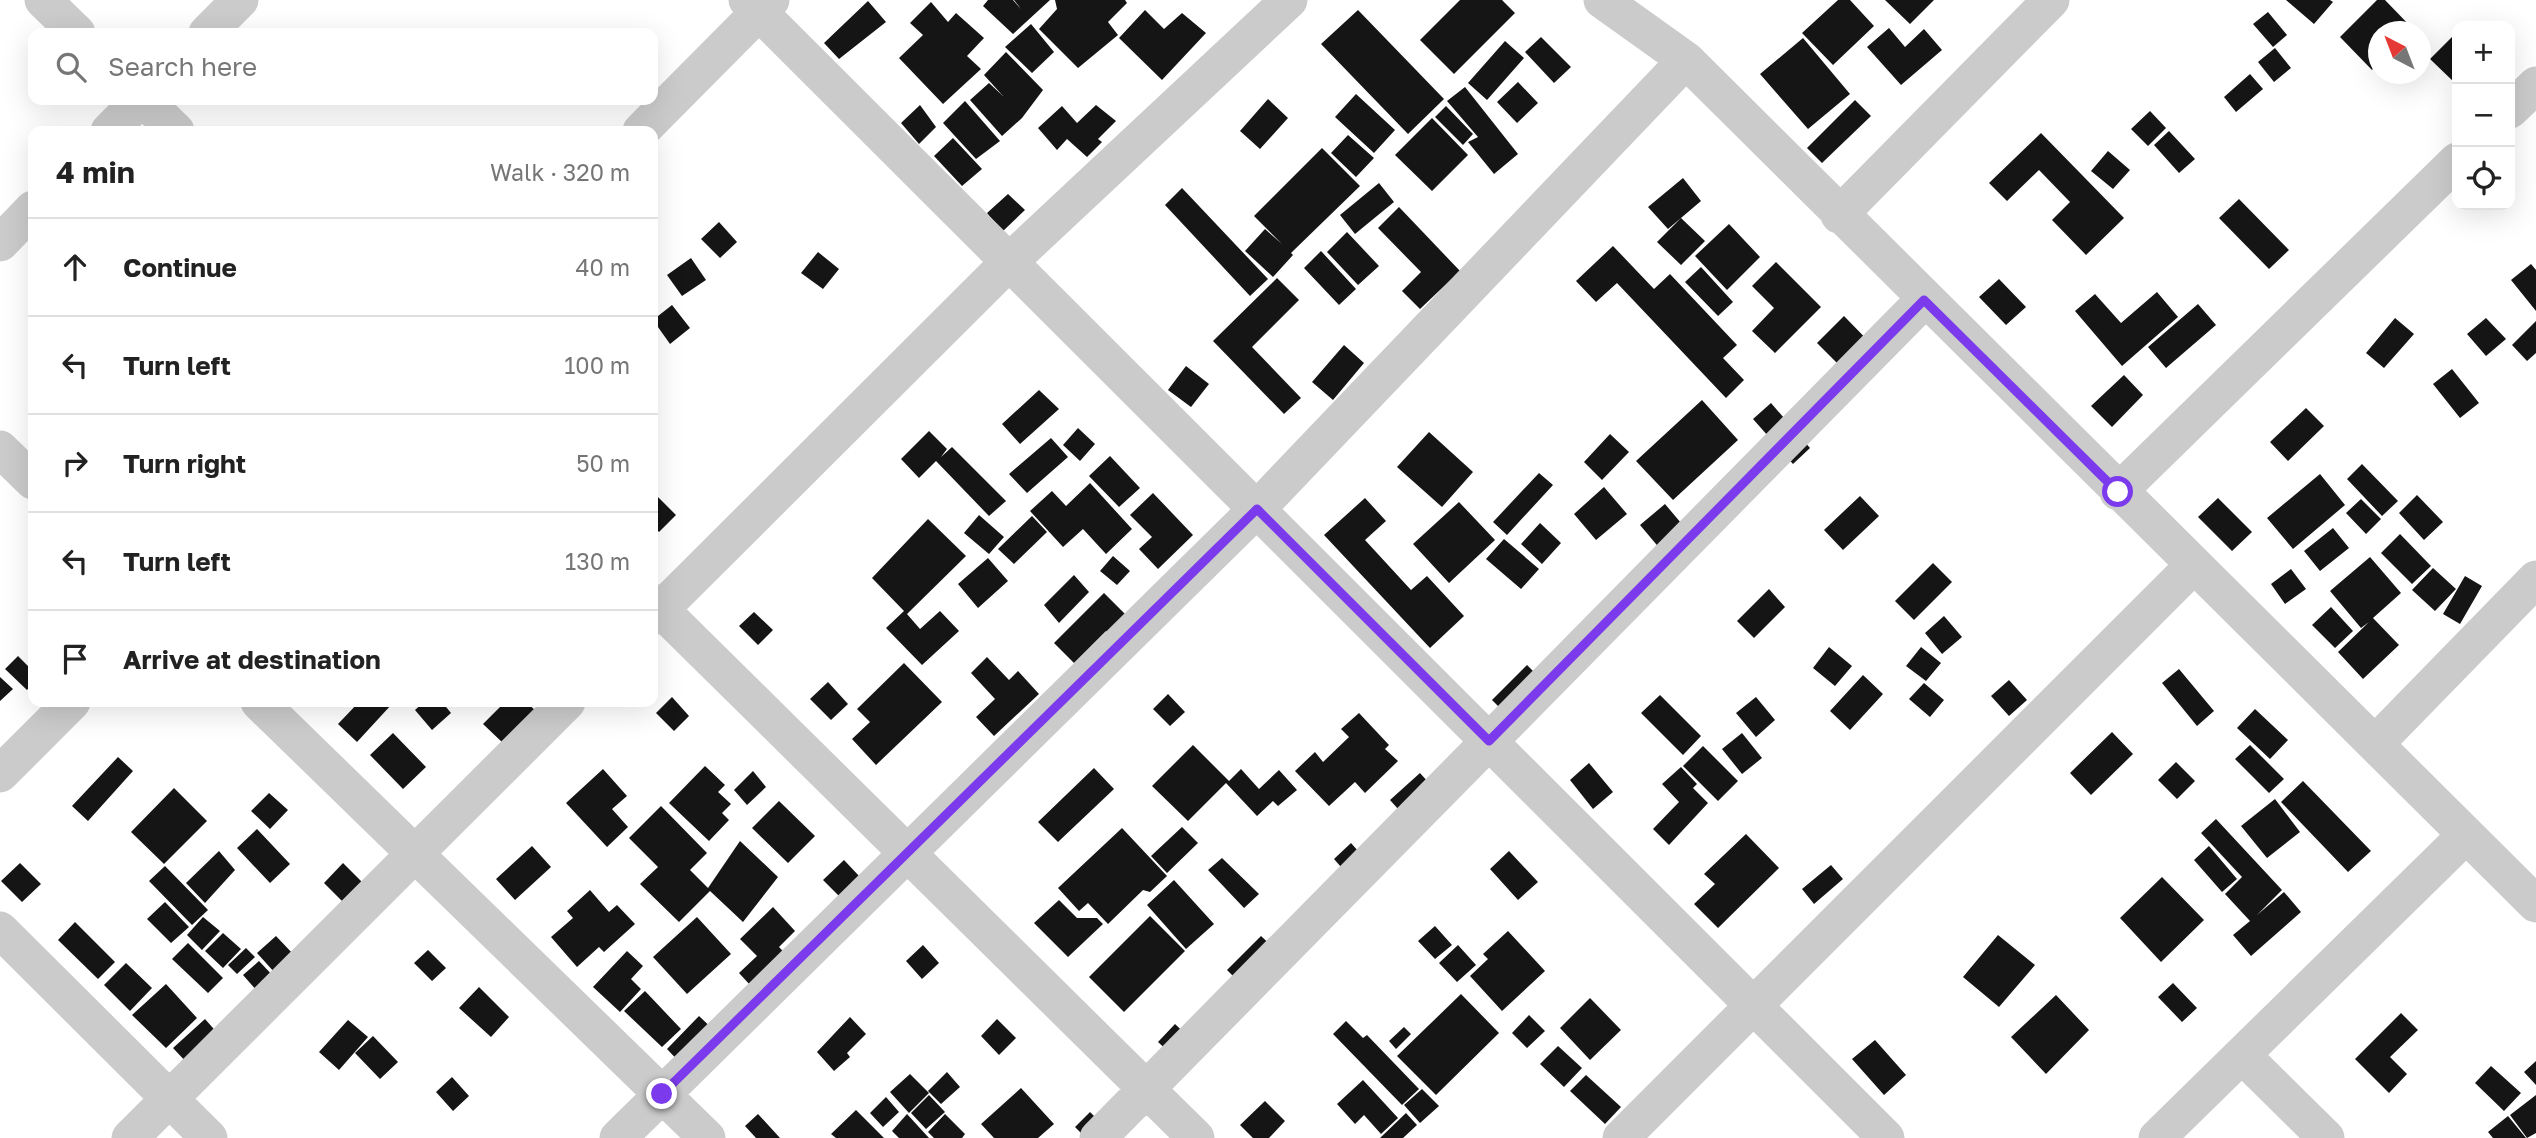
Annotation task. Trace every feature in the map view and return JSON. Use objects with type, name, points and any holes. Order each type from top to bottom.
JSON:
[{"type":"street","points":[[43,0],[72,28]]},
{"type":"street","points":[[212,28],[240,0]]},
{"type":"street","points":[[658,606],[1009,262],[1289,0]]},
{"type":"street","points":[[1602,0],[1686,60],[1924,300],[2536,904]]},
{"type":"street","points":[[1839,215],[2051,0]]},
{"type":"street","points":[[645,126],[759,4],[1009,262],[1886,1138]]},
{"type":"street","points":[[618,1138],[1257,509],[1686,60]]},
{"type":"street","points":[[2515,105],[2536,85]]},
{"type":"street","points":[[114,126],[137,105]]},
{"type":"street","points":[[147,105],[171,126]]},
{"type":"street","points":[[2118,492],[2452,166]]},
{"type":"street","points":[[0,243],[28,214]]},
{"type":"street","points":[[1098,1138],[1924,300]]},
{"type":"street","points":[[0,449],[28,476]]},
{"type":"street","points":[[1621,1138],[2194,565]]},
{"type":"street","points":[[2375,744],[2536,579]]},
{"type":"street","points":[[658,612],[1196,1138]]},
{"type":"street","points":[[0,774],[67,707]]},
{"type":"street","points":[[264,707],[707,1138]]},
{"type":"street","points":[[130,1138],[563,707]]},
{"type":"street","points":[[2157,1138],[2466,835]]},
{"type":"street","points":[[0,930],[171,1097],[209,1138]]},
{"type":"street","points":[[2242,1055],[2326,1138]]},
{"type":"building","points":[[988,0],[1013,0],[1021,9],[1014,0],[1050,0],[1013,34],[983,6]]},
{"type":"building","points":[[1055,0],[1125,0],[1127,3],[1108,22],[1118,35],[1078,68],[1039,29],[1057,9]]},
{"type":"building","points":[[1460,0],[1502,0],[1515,13],[1454,74],[1420,40]]},
{"type":"building","points":[[1838,0],[1850,0],[1874,26],[1833,65],[1802,33]]},
{"type":"building","points":[[1885,0],[1934,0],[1910,24]]},
{"type":"building","points":[[2286,0],[2330,0],[2333,2],[2314,24]]},
{"type":"building","points":[[2377,0],[2385,0],[2405,21],[2368,21],[2368,66],[2340,37]]},
{"type":"building","points":[[868,1],[886,22],[839,59],[824,43]]},
{"type":"building","points":[[931,2],[948,22],[956,13],[984,38],[967,56],[981,69],[943,104],[899,58],[923,35],[910,23]]},
{"type":"building","points":[[1145,10],[1164,29],[1182,13],[1206,33],[1162,80],[1119,38]]},
{"type":"building","points":[[1358,10],[1444,99],[1408,134],[1321,44]]},
{"type":"building","points":[[2268,12],[2287,35],[2273,47],[2253,24]]},
{"type":"building","points":[[1031,24],[1054,52],[1032,73],[1005,47]]},
{"type":"building","points":[[1889,28],[1905,47],[1924,29],[1942,50],[1901,85],[1867,47]]},
{"type":"building","points":[[1541,37],[1571,67],[1554,83],[1525,52]]},
{"type":"building","points":[[2452,37],[2452,80],[2431,60]]},
{"type":"building","points":[[1803,38],[1850,94],[1808,129],[1760,74]]},
{"type":"building","points":[[1505,41],[1524,58],[1487,100],[1468,83]]},
{"type":"building","points":[[2275,48],[2291,68],[2274,82],[2258,62]]},
{"type":"building","points":[[1006,52],[1043,90],[1022,118],[1002,136],[970,100],[989,83],[1003,96],[984,75]]},
{"type":"building","points":[[2250,74],[2263,89],[2236,112],[2224,97]]},
{"type":"building","points":[[1518,82],[1538,103],[1517,123],[1497,102]]},
{"type":"building","points":[[1465,87],[1518,154],[1494,174],[1468,142],[1478,137],[1447,101]]},
{"type":"building","points":[[1356,94],[1395,130],[1374,153],[1335,117]]},
{"type":"building","points":[[1268,99],[1288,118],[1260,149],[1240,131]]},
{"type":"building","points":[[1855,100],[1871,116],[1822,163],[1807,148]]},
{"type":"building","points":[[965,101],[1000,141],[976,159],[943,123]]},
{"type":"building","points":[[920,105],[936,127],[919,144],[901,123]]},
{"type":"building","points":[[1096,105],[1116,121],[1098,139],[1102,142],[1087,157],[1067,139],[1057,150],[1038,128],[1062,106],[1077,123]]},
{"type":"building","points":[[1446,106],[1473,134],[1463,145],[1435,117]]},
{"type":"building","points":[[2150,111],[2166,128],[2148,146],[2131,129]]},
{"type":"building","points":[[1432,118],[1468,155],[1432,191],[1395,155]]},
{"type":"building","points":[[2169,131],[2195,159],[2179,173],[2154,145]]},
{"type":"building","points":[[2041,133],[2124,218],[2086,255],[2052,220],[2070,202],[2039,170],[2007,201],[1989,183]]},
{"type":"building","points":[[1348,135],[1374,158],[1356,177],[1331,153]]},
{"type":"building","points":[[953,138],[982,169],[962,186],[934,156]]},
{"type":"building","points":[[1322,148],[1360,186],[1291,253],[1293,255],[1273,277],[1245,251],[1265,229],[1282,244],[1254,216]]},
{"type":"building","points":[[2108,151],[2130,170],[2113,189],[2091,171]]},
{"type":"building","points":[[1683,178],[1701,201],[1668,229],[1648,207]]},
{"type":"building","points":[[1379,183],[1394,202],[1355,234],[1340,215]]},
{"type":"building","points":[[1182,188],[1268,279],[1250,296],[1165,205]]},
{"type":"building","points":[[1008,194],[1025,210],[1002,232],[987,213]]},
{"type":"building","points":[[2239,199],[2289,250],[2269,269],[2219,218]]},
{"type":"building","points":[[1399,207],[1460,271],[1420,309],[1402,291],[1421,272],[1378,228]]},
{"type":"building","points":[[1681,218],[1705,241],[1681,265],[1657,242]]},
{"type":"building","points":[[719,222],[737,242],[720,258],[701,239]]},
{"type":"building","points":[[1729,224],[1760,257],[1727,290],[1695,256]]},
{"type":"building","points":[[1347,232],[1379,266],[1358,285],[1327,252]]},
{"type":"building","points":[[1613,246],[1654,289],[1670,274],[1737,345],[1723,358],[1744,380],[1726,398],[1617,283],[1596,302],[1576,281]]},
{"type":"building","points":[[1321,251],[1356,289],[1339,305],[1304,268]]},
{"type":"building","points":[[818,252],[839,269],[823,289],[801,273]]},
{"type":"building","points":[[691,258],[706,280],[682,296],[667,275]]},
{"type":"building","points":[[1776,262],[1821,307],[1775,353],[1752,331],[1774,308],[1752,286]]},
{"type":"building","points":[[2531,264],[2536,270],[2536,311],[2511,280]]},
{"type":"building","points":[[1701,267],[1733,302],[1718,316],[1685,282]]},
{"type":"building","points":[[1277,278],[1299,300],[1252,347],[1301,398],[1284,414],[1213,341]]},
{"type":"building","points":[[1999,279],[2026,307],[2006,325],[1979,297]]},
{"type":"building","points":[[2157,292],[2178,317],[2122,366],[2075,311],[2095,294],[2121,323]]},
{"type":"building","points":[[2198,304],[2216,325],[2166,368],[2148,347]]},
{"type":"building","points":[[672,305],[690,328],[670,344],[658,327],[658,316]]},
{"type":"building","points":[[1844,316],[1880,353],[1853,379],[1817,343]]},
{"type":"building","points":[[2395,318],[2414,334],[2384,368],[2366,353]]},
{"type":"building","points":[[2486,318],[2506,339],[2486,356],[2467,334]]},
{"type":"building","points":[[2536,321],[2536,353],[2527,361],[2512,345]]},
{"type":"building","points":[[1344,345],[1364,363],[1333,400],[1312,382]]},
{"type":"building","points":[[1186,366],[1209,384],[1191,407],[1168,390]]},
{"type":"building","points":[[2452,369],[2479,403],[2460,418],[2433,384]]},
{"type":"building","points":[[2124,375],[2143,395],[2112,427],[2091,406]]},
{"type":"building","points":[[1039,390],[1059,409],[1020,444],[1002,424]]},
{"type":"building","points":[[1702,400],[1738,440],[1673,500],[1636,461]]},
{"type":"building","points":[[1771,403],[1810,448],[1793,464],[1753,419]]},
{"type":"building","points":[[2306,408],[2324,426],[2288,461],[2270,442]]},
{"type":"building","points":[[1078,428],[1095,444],[1080,461],[1063,445]]},
{"type":"building","points":[[929,431],[947,449],[941,457],[952,447],[1006,501],[989,516],[936,461],[919,478],[901,459]]},
{"type":"building","points":[[1429,432],[1473,472],[1442,507],[1397,467]]},
{"type":"building","points":[[1610,434],[1629,452],[1602,480],[1584,462]]},
{"type":"building","points":[[1051,438],[1068,457],[1027,493],[1009,474]]},
{"type":"building","points":[[1110,456],[1140,488],[1119,507],[1089,476]]},
{"type":"building","points":[[2362,464],[2398,501],[2382,516],[2347,479]]},
{"type":"building","points":[[1539,473],[1553,485],[1507,535],[1493,522]]},
{"type":"building","points":[[2320,474],[2345,505],[2293,549],[2267,518]]},
{"type":"building","points":[[1090,483],[1132,529],[1106,554],[1083,529],[1063,547],[1030,511],[1052,491],[1066,506]]},
{"type":"building","points":[[1604,487],[1627,514],[1596,540],[1574,514]]},
{"type":"building","points":[[1153,493],[1193,535],[1158,569],[1139,549],[1152,537],[1130,515]]},
{"type":"building","points":[[2417,495],[2443,522],[2424,540],[2399,513]]},
{"type":"building","points":[[1860,496],[1879,516],[1843,550],[1824,530]]},
{"type":"building","points":[[658,497],[676,515],[658,531]]},
{"type":"building","points":[[1365,498],[1386,521],[1365,540],[1411,590],[1427,576],[1464,616],[1430,648],[1324,535]]},
{"type":"building","points":[[2218,498],[2252,532],[2232,551],[2198,517]]},
{"type":"building","points":[[2361,499],[2381,519],[2366,534],[2346,513]]},
{"type":"building","points":[[1459,502],[1495,540],[1449,583],[1413,544]]},
{"type":"building","points":[[1665,504],[1681,523],[1677,569],[1640,525]]},
{"type":"building","points":[[979,515],[1004,537],[989,554],[964,533]]},
{"type":"building","points":[[1032,516],[1047,532],[1014,564],[998,549]]},
{"type":"building","points":[[928,519],[966,556],[907,614],[920,629],[940,611],[959,631],[922,665],[886,628],[904,611],[872,578]]},
{"type":"building","points":[[1540,523],[1561,543],[1542,564],[1521,544]]},
{"type":"building","points":[[2333,528],[2349,548],[2320,571],[2304,551]]},
{"type":"building","points":[[2400,534],[2431,566],[2412,584],[2381,553]]},
{"type":"building","points":[[1504,539],[1539,569],[1521,589],[1486,559]]},
{"type":"building","points":[[1113,556],[1130,571],[1117,585],[1100,571]]},
{"type":"building","points":[[2370,557],[2401,593],[2373,618],[2399,645],[2363,679],[2338,652],[2369,622],[2361,628],[2330,591]]},
{"type":"building","points":[[988,558],[1008,581],[978,608],[958,584]]},
{"type":"building","points":[[1933,563],[1952,582],[1914,620],[1895,601]]},
{"type":"building","points":[[2433,568],[2456,589],[2435,611],[2412,590]]},
{"type":"building","points":[[2291,569],[2306,589],[2285,604],[2271,584]]},
{"type":"building","points":[[1074,575],[1089,592],[1059,623],[1044,605]]},
{"type":"building","points":[[2465,576],[2482,586],[2460,624],[2443,614]]},
{"type":"building","points":[[1769,589],[1785,607],[1754,638],[1737,621]]},
{"type":"building","points":[[1104,593],[1133,622],[1115,640],[1106,631],[1074,663],[1054,643]]},
{"type":"building","points":[[2331,607],[2353,631],[2335,648],[2312,625]]},
{"type":"building","points":[[754,612],[773,630],[758,645],[739,626]]},
{"type":"building","points":[[1944,616],[1962,637],[1942,654],[1925,633]]},
{"type":"building","points":[[1829,647],[1852,666],[1835,686],[1813,668]]},
{"type":"building","points":[[1921,647],[1941,663],[1926,681],[1906,666]]},
{"type":"building","points":[[18,656],[28,666],[27,690],[5,669]]},
{"type":"building","points":[[987,657],[1009,680],[1018,671],[1039,694],[994,736],[976,717],[995,699],[971,673]]},
{"type":"building","points":[[904,663],[942,702],[876,765],[852,739],[870,722],[857,709]]},
{"type":"building","points":[[1527,665],[1549,687],[1514,722],[1492,700]]},
{"type":"building","points":[[2179,669],[2214,711],[2197,726],[2162,683]]},
{"type":"building","points":[[1863,675],[1883,694],[1850,730],[1830,711]]},
{"type":"building","points":[[0,677],[13,689],[0,701]]},
{"type":"building","points":[[2009,680],[2027,700],[2009,716],[1991,696]]},
{"type":"building","points":[[828,682],[848,704],[831,720],[810,699]]},
{"type":"building","points":[[1924,683],[1944,700],[1930,717],[1909,699]]},
{"type":"building","points":[[1168,694],[1185,712],[1170,726],[1153,709]]},
{"type":"building","points":[[1660,695],[1701,736],[1683,755],[1641,713]]},
{"type":"building","points":[[672,697],[689,716],[674,731],[656,713]]},
{"type":"building","points":[[1756,697],[1775,720],[1756,737],[1736,713]]},
{"type":"building","points":[[354,707],[389,707],[357,742],[338,724]]},
{"type":"building","points":[[418,707],[446,707],[451,713],[432,730],[415,710]]},
{"type":"building","points":[[500,707],[532,707],[536,711],[504,744],[483,724]]},
{"type":"building","points":[[2255,709],[2288,740],[2270,759],[2237,728]]},
{"type":"building","points":[[1359,713],[1389,745],[1385,749],[1398,761],[1365,793],[1355,782],[1329,806],[1295,771],[1315,752],[1323,762],[1349,737],[1341,729]]},
{"type":"building","points":[[2112,732],[2133,754],[2091,795],[2070,773]]},
{"type":"building","points":[[393,733],[426,767],[403,789],[370,755]]},
{"type":"building","points":[[1742,733],[1762,758],[1742,774],[1722,749]]},
{"type":"building","points":[[1193,745],[1229,781],[1241,769],[1259,789],[1279,770],[1297,790],[1278,806],[1273,801],[1257,816],[1226,783],[1188,821],[1152,786]]},
{"type":"building","points":[[2250,745],[2284,779],[2269,793],[2235,759]]},
{"type":"building","points":[[1703,746],[1738,781],[1718,801],[1683,766]]},
{"type":"building","points":[[118,757],[133,771],[88,821],[72,806]]},
{"type":"building","points":[[2176,762],[2195,781],[2177,799],[2158,780]]},
{"type":"building","points":[[1589,763],[1613,792],[1593,809],[1570,780]]},
{"type":"building","points":[[705,766],[725,785],[718,792],[731,804],[722,813],[729,820],[709,841],[669,803]]},
{"type":"building","points":[[1681,767],[1697,784],[1693,788],[1708,803],[1669,845],[1653,829],[1679,802],[1662,784]]},
{"type":"building","points":[[1094,768],[1114,789],[1058,842],[1038,822]]},
{"type":"building","points":[[603,769],[627,796],[612,809],[628,827],[607,847],[566,803]]},
{"type":"building","points":[[753,771],[766,787],[747,805],[734,790]]},
{"type":"building","points":[[1420,773],[1437,792],[1407,819],[1390,800]]},
{"type":"building","points":[[2303,781],[2371,851],[2348,872],[2281,802]]},
{"type":"building","points":[[174,788],[207,821],[164,864],[131,832]]},
{"type":"building","points":[[269,793],[288,810],[270,829],[251,811]]},
{"type":"building","points":[[2275,799],[2300,832],[2267,858],[2241,826]]},
{"type":"building","points":[[779,801],[815,836],[788,863],[752,828]]},
{"type":"building","points":[[661,806],[707,853],[690,870],[708,888],[740,841],[778,877],[743,922],[710,891],[679,922],[640,884],[658,867],[629,838]]},
{"type":"building","points":[[2216,819],[2282,890],[2257,915],[2284,892],[2301,912],[2251,956],[2233,935],[2250,921],[2225,894],[2242,877],[2201,833]]},
{"type":"building","points":[[1182,827],[1198,843],[1167,873],[1151,856]]},
{"type":"building","points":[[1122,828],[1167,876],[1150,892],[1143,890],[1108,924],[1088,903],[1079,911],[1058,888]]},
{"type":"building","points":[[257,829],[290,864],[270,883],[237,848]]},
{"type":"building","points":[[1746,834],[1779,868],[1718,928],[1694,904],[1715,884],[1704,874]]},
{"type":"building","points":[[1351,843],[1366,860],[1348,875],[1334,859]]},
{"type":"building","points":[[532,846],[551,867],[515,900],[496,879]]},
{"type":"building","points":[[2209,846],[2237,879],[2222,892],[2194,860]]},
{"type":"building","points":[[219,851],[235,870],[205,903],[186,883]]},
{"type":"building","points":[[1509,851],[1538,882],[1518,900],[1490,869]]},
{"type":"building","points":[[1222,858],[1259,894],[1244,908],[1208,870]]},
{"type":"building","points":[[844,860],[860,877],[839,896],[823,880]]},
{"type":"building","points":[[20,863],[41,884],[22,902],[1,881]]},
{"type":"building","points":[[343,863],[364,884],[345,904],[324,883]]},
{"type":"building","points":[[1831,865],[1843,879],[1814,904],[1802,889]]},
{"type":"building","points":[[165,866],[208,910],[192,925],[149,881]]},
{"type":"building","points":[[2162,877],[2204,920],[2161,962],[2120,918]]},
{"type":"building","points":[[1174,880],[1214,924],[1186,949],[1147,905]]},
{"type":"building","points":[[590,890],[609,912],[617,905],[635,924],[604,952],[599,947],[577,967],[551,937],[573,918],[567,911]]},
{"type":"building","points":[[1059,900],[1077,918],[1097,918],[1103,924],[1068,957],[1034,923]]},
{"type":"building","points":[[165,902],[189,927],[171,943],[147,919]]},
{"type":"building","points":[[773,907],[795,931],[779,947],[796,965],[762,998],[739,973],[757,956],[740,939]]},
{"type":"building","points":[[1150,916],[1185,951],[1124,1012],[1089,977]]},
{"type":"building","points":[[203,917],[220,931],[202,950],[187,935]]},
{"type":"building","points":[[697,917],[731,954],[687,994],[653,957]]},
{"type":"building","points":[[75,922],[115,962],[98,979],[58,940]]},
{"type":"building","points":[[1435,926],[1452,945],[1435,959],[1418,941]]},
{"type":"building","points":[[1508,931],[1545,971],[1502,1011],[1470,976],[1488,959],[1483,954]]},
{"type":"building","points":[[223,933],[241,949],[223,968],[205,951]]},
{"type":"building","points":[[1998,935],[2035,965],[1999,1007],[1963,977]]},
{"type":"building","points":[[276,936],[294,955],[275,973],[257,953]]},
{"type":"building","points":[[1261,936],[1278,952],[1243,986],[1227,970]]},
{"type":"building","points":[[188,943],[223,978],[208,993],[172,959]]},
{"type":"building","points":[[923,945],[939,963],[922,979],[906,961]]},
{"type":"building","points":[[1458,945],[1476,965],[1457,982],[1439,963]]},
{"type":"building","points":[[246,948],[255,957],[237,974],[228,965]]},
{"type":"building","points":[[428,950],[446,968],[432,981],[414,963]]},
{"type":"building","points":[[627,951],[643,966],[631,979],[641,989],[620,1012],[593,987]]},
{"type":"building","points":[[259,961],[275,978],[259,993],[243,975]]},
{"type":"building","points":[[126,963],[152,988],[130,1011],[104,985]]},
{"type":"building","points":[[2173,983],[2197,1008],[2182,1022],[2158,997]]},
{"type":"building","points":[[166,984],[197,1018],[166,1048],[132,1015]]},
{"type":"building","points":[[479,987],[509,1017],[491,1037],[459,1008]]},
{"type":"building","points":[[645,991],[681,1029],[662,1047],[624,1011]]},
{"type":"building","points":[[1461,994],[1499,1033],[1436,1095],[1397,1056]]},
{"type":"building","points":[[2056,995],[2089,1030],[2046,1074],[2011,1037]]},
{"type":"building","points":[[1590,998],[1621,1030],[1590,1060],[1560,1028]]},
{"type":"building","points":[[2401,1013],[2418,1030],[2390,1057],[2407,1074],[2389,1093],[2355,1059]]},
{"type":"building","points":[[1529,1015],[1545,1031],[1527,1048],[1512,1033]]},
{"type":"building","points":[[699,1016],[719,1035],[685,1068],[667,1049]]},
{"type":"building","points":[[850,1017],[866,1034],[847,1053],[850,1057],[834,1071],[817,1052]]},
{"type":"building","points":[[205,1019],[220,1036],[189,1065],[173,1048]]},
{"type":"building","points":[[997,1019],[1016,1038],[999,1055],[981,1036]]},
{"type":"building","points":[[348,1020],[368,1037],[339,1070],[319,1052]]},
{"type":"building","points":[[1346,1021],[1363,1038],[1367,1035],[1419,1089],[1402,1105],[1333,1034]]},
{"type":"building","points":[[1175,1024],[1196,1044],[1180,1062],[1158,1042]]},
{"type":"building","points":[[1404,1027],[1411,1034],[1396,1049],[1389,1041]]},
{"type":"building","points":[[373,1036],[398,1062],[380,1079],[355,1053]]},
{"type":"building","points":[[1875,1040],[1906,1075],[1884,1095],[1852,1059]]},
{"type":"building","points":[[1558,1046],[1582,1068],[1564,1087],[1540,1064]]},
{"type":"building","points":[[2536,1061],[2536,1085],[2524,1072]]},
{"type":"building","points":[[2491,1066],[2521,1093],[2504,1111],[2475,1083]]},
{"type":"building","points":[[947,1072],[960,1087],[941,1104],[928,1091]]},
{"type":"building","points":[[910,1074],[929,1093],[909,1113],[890,1092]]},
{"type":"building","points":[[1586,1075],[1621,1107],[1605,1124],[1570,1091]]},
{"type":"building","points":[[452,1077],[469,1096],[453,1111],[436,1092]]},
{"type":"building","points":[[1363,1080],[1398,1118],[1381,1134],[1364,1115],[1355,1124],[1337,1104]]},
{"type":"building","points":[[1021,1088],[1054,1124],[1038,1138],[994,1138],[981,1124]]},
{"type":"building","points":[[1422,1089],[1439,1106],[1420,1123],[1404,1105]]},
{"type":"building","points":[[929,1095],[945,1112],[926,1129],[911,1113]]},
{"type":"building","points":[[2536,1095],[2536,1133],[2527,1138],[2510,1115]]},
{"type":"building","points":[[886,1097],[899,1112],[883,1127],[870,1113]]},
{"type":"building","points":[[1265,1101],[1285,1121],[1269,1138],[1253,1138],[1240,1125]]},
{"type":"building","points":[[856,1110],[884,1138],[836,1138],[831,1134]]},
{"type":"building","points":[[1090,1112],[1111,1133],[1086,1138],[1075,1127]]},
{"type":"building","points":[[1406,1113],[1417,1125],[1403,1138],[1380,1138]]},
{"type":"building","points":[[758,1114],[780,1138],[756,1138],[745,1126]]},
{"type":"building","points":[[907,1114],[929,1138],[899,1138],[892,1131]]},
{"type":"building","points":[[945,1114],[965,1134],[962,1138],[934,1138],[928,1132]]},
{"type":"building","points":[[2508,1116],[2526,1138],[2493,1138],[2488,1132]]},
{"type":"route","points":[[662,1094],[1257,509],[1489,741],[1924,300],[2118,492]]}]
